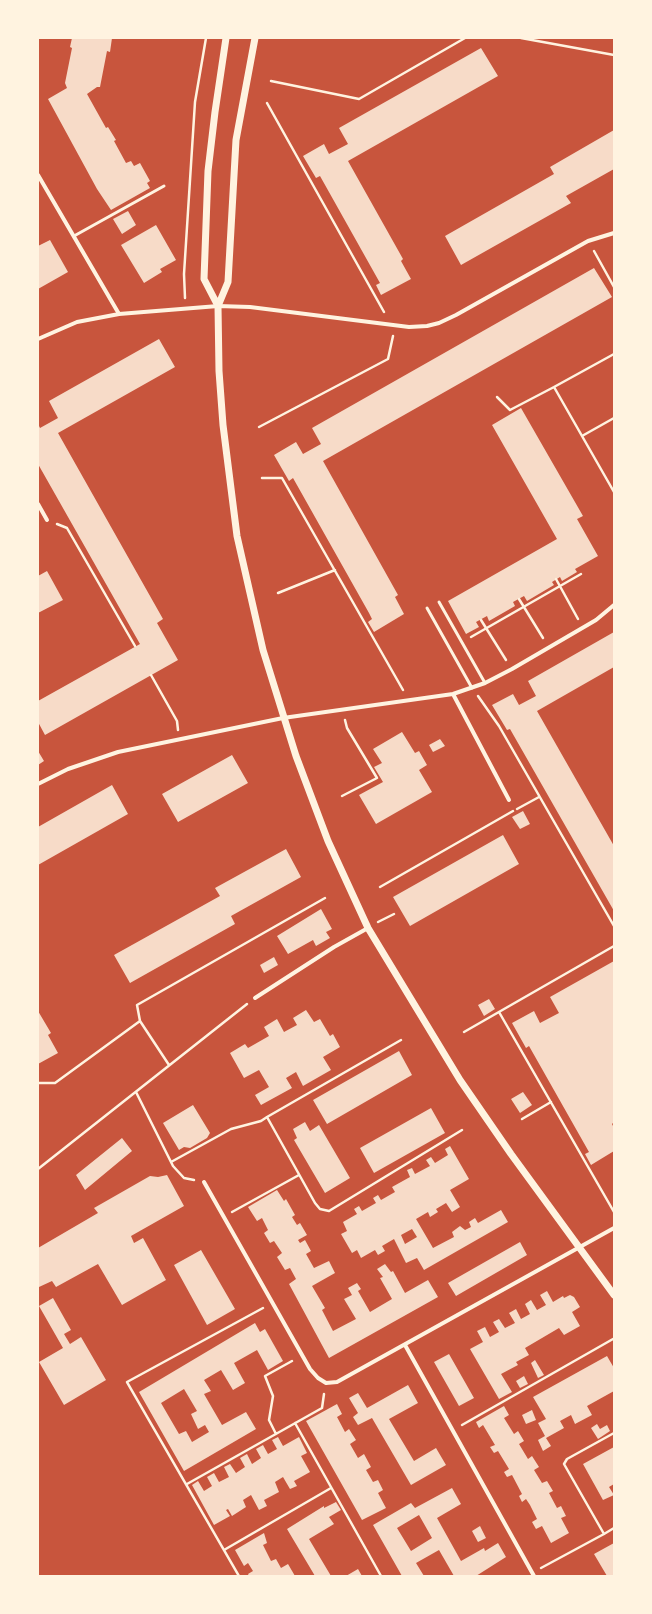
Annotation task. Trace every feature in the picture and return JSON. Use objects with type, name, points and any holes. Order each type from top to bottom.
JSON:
[{"type":"street","points":[[218,306],[204,279],[208,171],[226,38]]},
{"type":"street","points":[[255,38],[236,140],[228,282],[218,306],[222,425],[237,536],[262,650],[282,718],[328,841],[368,928],[460,1080],[614,1295]]},
{"type":"street","points":[[38,175],[119,314]]},
{"type":"street","points":[[38,339],[78,322],[119,314],[218,306],[250,307],[409,327],[439,323],[588,241],[614,233]]},
{"type":"street","points":[[38,504],[47,520]]},
{"type":"street","points":[[38,784],[63,771],[118,752],[282,718],[342,711],[453,694],[485,683],[512,669],[583,628],[614,605]]},
{"type":"street","points":[[453,694],[509,800]]},
{"type":"street","points":[[255,998],[334,947],[368,928]]},
{"type":"street","points":[[204,1182],[302,1355],[318,1378],[326,1382],[337,1382],[614,1228]]},
{"type":"street","points":[[405,1345],[533,1575]]},
{"type":"lane","points":[[74,236],[164,186]]},
{"type":"lane","points":[[439,602],[485,683]]},
{"type":"lane","points":[[427,608],[472,688]]},
{"type":"path","points":[[186,309],[184,274],[190,169],[195,102],[206,38]]},
{"type":"path","points":[[271,81],[359,99],[465,38]]},
{"type":"path","points":[[521,38],[614,55]]},
{"type":"path","points":[[259,427],[388,359],[393,325],[267,103]]},
{"type":"path","points":[[588,241],[614,287]]},
{"type":"path","points":[[497,397],[510,410],[614,354]]},
{"type":"path","points":[[554,387],[614,492]]},
{"type":"path","points":[[582,436],[614,418]]},
{"type":"path","points":[[262,478],[282,478],[409,701]]},
{"type":"path","points":[[47,520],[67,528],[135,646]]},
{"type":"path","points":[[278,593],[335,570]]},
{"type":"path","points":[[462,642],[581,574]]},
{"type":"path","points":[[556,579],[583,628]]},
{"type":"path","points":[[519,599],[549,647]]},
{"type":"path","points":[[481,620],[512,669]]},
{"type":"path","points":[[151,675],[177,721],[179,740]]},
{"type":"path","points":[[472,688],[499,726],[614,926]]},
{"type":"path","points":[[342,711],[347,728],[377,778],[342,796]]},
{"type":"path","points":[[380,886],[539,797]]},
{"type":"path","points":[[509,800],[515,810]]},
{"type":"path","points":[[169,1065],[140,1021],[137,1005],[325,898]]},
{"type":"path","points":[[368,928],[394,914]]},
{"type":"path","points":[[464,1032],[614,946]]},
{"type":"path","points":[[38,1169],[255,998]]},
{"type":"path","points":[[499,1012],[614,1212]]},
{"type":"path","points":[[38,1083],[55,1083],[140,1021]]},
{"type":"path","points":[[171,1162],[231,1129],[261,1121],[401,1040]]},
{"type":"path","points":[[136,1092],[171,1162],[184,1178],[204,1182]]},
{"type":"path","points":[[522,1119],[551,1102]]},
{"type":"path","points":[[267,1117],[315,1203],[320,1209],[329,1211],[462,1130]]},
{"type":"path","points":[[223,1217],[299,1175]]},
{"type":"path","points":[[239,1576],[127,1382],[272,1303]]},
{"type":"path","points":[[453,1430],[613,1339]]},
{"type":"path","points":[[276,1434],[269,1420],[273,1396],[265,1376],[302,1355]]},
{"type":"path","points":[[187,1484],[322,1408],[326,1382]]},
{"type":"path","points":[[295,1423],[381,1576]]},
{"type":"path","points":[[604,1534],[564,1464],[567,1459],[614,1433]]},
{"type":"path","points":[[224,1550],[331,1488]]},
{"type":"path","points":[[533,1575],[614,1528]]},
{"type":"building","points":[[72,38],[112,38],[110,52],[107,51],[100,87],[97,87],[87,94],[106,128],[108,127],[116,140],[114,141],[126,163],[131,161],[134,166],[140,163],[150,181],[147,183],[150,188],[111,210],[97,189],[48,99],[67,88],[65,83],[72,48],[70,47]]},
{"type":"building","points":[[481,48],[498,76],[348,161],[403,259],[401,261],[411,279],[381,295],[376,285],[380,283],[320,176],[316,178],[303,156],[324,144],[329,154],[348,144],[339,128]]},
{"type":"building","points":[[614,130],[614,169],[566,196],[571,203],[461,265],[445,236],[554,174],[550,167]]},
{"type":"building","points":[[128,211],[136,225],[122,234],[113,219]]},
{"type":"building","points":[[156,225],[176,260],[160,269],[162,272],[144,283],[121,245]]},
{"type":"building","points":[[50,240],[68,272],[38,289],[38,246]]},
{"type":"building","points":[[594,268],[612,297],[323,461],[398,595],[395,597],[404,614],[374,632],[368,622],[372,619],[369,613],[293,478],[289,481],[274,455],[296,442],[303,454],[321,444],[312,428]]},
{"type":"building","points":[[159,339],[175,367],[58,433],[163,619],[157,623],[178,660],[45,735],[38,722],[38,701],[140,644],[38,464],[38,424],[40,428],[58,418],[49,401]]},
{"type":"building","points":[[521,408],[583,516],[577,519],[598,556],[575,569],[577,572],[562,581],[560,577],[552,582],[554,585],[527,601],[524,596],[513,602],[515,606],[489,621],[487,616],[476,622],[479,627],[466,634],[448,601],[557,539],[492,425]]},
{"type":"building","points":[[47,571],[63,600],[38,613],[38,576]]},
{"type":"building","points":[[614,632],[614,667],[537,711],[614,846],[614,911],[510,729],[507,730],[492,705],[513,694],[519,705],[536,696],[528,681]]},
{"type":"building","points":[[402,732],[415,753],[419,751],[427,765],[419,770],[432,792],[376,824],[359,795],[383,782],[374,767],[382,763],[373,749]]},
{"type":"building","points":[[440,739],[445,746],[433,752],[429,745]]},
{"type":"building","points":[[38,751],[44,761],[38,765]]},
{"type":"building","points":[[232,755],[248,783],[178,822],[162,794]]},
{"type":"building","points":[[112,785],[128,814],[38,865],[38,827]]},
{"type":"building","points":[[523,811],[530,824],[520,829],[512,817]]},
{"type":"building","points":[[503,835],[519,864],[410,926],[393,897]]},
{"type":"building","points":[[286,849],[301,877],[231,916],[235,924],[130,983],[114,955],[220,896],[215,888]]},
{"type":"building","points":[[321,909],[332,929],[326,932],[330,938],[316,946],[313,940],[288,954],[277,936]]},
{"type":"building","points":[[274,957],[278,965],[264,973],[260,965]]},
{"type":"building","points":[[614,961],[614,1122],[612,1124],[614,1128],[614,1151],[591,1165],[585,1154],[589,1152],[529,1046],[526,1048],[512,1023],[534,1011],[540,1023],[559,1013],[550,997]]},
{"type":"building","points":[[489,999],[495,1009],[484,1016],[478,1005]]},
{"type":"building","points":[[306,1010],[314,1022],[320,1019],[330,1036],[333,1034],[340,1047],[323,1057],[331,1070],[303,1086],[296,1072],[286,1078],[292,1088],[261,1105],[255,1095],[269,1087],[259,1070],[244,1078],[230,1053],[245,1044],[248,1048],[269,1036],[264,1027],[277,1019],[284,1032],[297,1025],[293,1018]]},
{"type":"building","points":[[38,1011],[51,1033],[48,1035],[58,1053],[38,1064]]},
{"type":"building","points":[[399,1051],[412,1075],[327,1124],[313,1100]]},
{"type":"building","points":[[523,1092],[532,1105],[520,1113],[511,1099]]},
{"type":"building","points":[[193,1105],[210,1133],[207,1138],[190,1148],[184,1147],[179,1150],[163,1123]]},
{"type":"building","points":[[431,1108],[445,1133],[374,1173],[360,1148]]},
{"type":"building","points":[[305,1122],[310,1131],[319,1125],[350,1178],[325,1193],[294,1140],[297,1138],[293,1129]]},
{"type":"building","points":[[122,1138],[132,1151],[85,1190],[76,1175]]},
{"type":"building","points":[[450,1146],[469,1179],[450,1190],[460,1207],[452,1212],[446,1203],[436,1209],[438,1212],[430,1217],[428,1212],[416,1219],[433,1248],[454,1237],[452,1232],[460,1226],[465,1230],[471,1227],[469,1222],[475,1218],[478,1223],[501,1210],[508,1222],[424,1270],[417,1258],[406,1263],[394,1239],[382,1246],[385,1251],[378,1255],[375,1250],[361,1258],[357,1250],[352,1253],[341,1234],[347,1231],[343,1222],[357,1214],[354,1209],[359,1206],[362,1211],[376,1203],[373,1198],[378,1195],[381,1200],[395,1192],[392,1187],[410,1177],[407,1170],[412,1168],[415,1174],[430,1166],[426,1160],[431,1157],[435,1163],[448,1155],[445,1149]],"holes":[[[412,1229],[417,1237],[405,1244],[401,1235]]]},
{"type":"building","points":[[167,1175],[184,1206],[131,1236],[134,1243],[143,1238],[166,1280],[122,1305],[98,1264],[56,1287],[52,1281],[39,1287],[38,1248],[98,1213],[94,1208],[150,1176],[158,1177]]},
{"type":"building","points":[[277,1190],[284,1201],[286,1199],[295,1215],[292,1217],[297,1225],[300,1223],[307,1235],[298,1240],[300,1243],[305,1240],[311,1251],[306,1254],[314,1268],[329,1261],[335,1273],[312,1286],[325,1308],[322,1310],[333,1331],[356,1319],[344,1299],[352,1295],[348,1288],[357,1283],[361,1289],[358,1291],[370,1312],[392,1299],[380,1278],[383,1277],[377,1269],[385,1264],[391,1272],[393,1271],[405,1293],[428,1280],[438,1297],[329,1358],[289,1284],[296,1279],[290,1268],[285,1270],[277,1257],[282,1253],[274,1241],[270,1243],[264,1233],[268,1230],[262,1218],[257,1221],[248,1207]]},
{"type":"building","points":[[520,1242],[527,1255],[456,1296],[448,1283]]},
{"type":"building","points":[[201,1250],[235,1309],[207,1325],[174,1265]]},
{"type":"building","points":[[547,1291],[553,1302],[563,1296],[564,1298],[570,1295],[574,1297],[580,1307],[572,1312],[580,1326],[564,1335],[559,1328],[525,1348],[529,1355],[516,1362],[518,1365],[501,1374],[512,1392],[499,1399],[470,1349],[483,1342],[477,1331],[485,1327],[490,1337],[499,1332],[493,1322],[499,1319],[505,1328],[515,1323],[509,1313],[516,1309],[521,1319],[530,1314],[525,1304],[531,1300],[537,1310],[546,1305],[540,1295]]},
{"type":"building","points":[[53,1298],[71,1330],[64,1334],[70,1344],[81,1337],[106,1380],[64,1405],[39,1362],[63,1348],[39,1306]]},
{"type":"building","points":[[255,1323],[260,1332],[265,1329],[283,1361],[268,1370],[257,1350],[234,1363],[245,1383],[233,1390],[221,1370],[204,1380],[211,1391],[204,1394],[222,1425],[246,1412],[256,1429],[184,1471],[139,1392]],"holes":[[[184,1389],[197,1411],[191,1414],[198,1429],[205,1425],[209,1432],[192,1442],[186,1431],[179,1434],[161,1403]]]},
{"type":"building","points":[[449,1354],[474,1398],[459,1406],[434,1362]]},
{"type":"building","points":[[607,1356],[614,1368],[614,1391],[587,1406],[592,1415],[575,1424],[571,1415],[560,1421],[564,1428],[546,1438],[551,1446],[543,1451],[538,1440],[545,1436],[538,1423],[546,1419],[533,1397]]},
{"type":"building","points":[[535,1360],[544,1375],[538,1378],[531,1363]]},
{"type":"building","points":[[524,1376],[528,1384],[520,1388],[516,1381]]},
{"type":"building","points":[[408,1385],[418,1403],[389,1419],[414,1461],[436,1448],[446,1465],[411,1485],[372,1418],[358,1425],[353,1417],[358,1413],[349,1398],[358,1393],[367,1408]]},
{"type":"building","points":[[337,1404],[342,1414],[337,1417],[345,1432],[349,1429],[356,1440],[350,1444],[358,1458],[364,1454],[371,1467],[366,1470],[373,1482],[378,1480],[383,1490],[378,1493],[386,1508],[362,1520],[306,1421]]},
{"type":"building","points":[[504,1406],[509,1415],[504,1418],[514,1434],[518,1431],[524,1441],[519,1444],[528,1459],[532,1456],[539,1467],[534,1470],[542,1483],[547,1481],[553,1491],[549,1493],[557,1508],[561,1506],[566,1516],[561,1518],[569,1533],[551,1543],[542,1526],[536,1529],[532,1522],[537,1519],[530,1505],[526,1499],[522,1502],[519,1496],[522,1494],[512,1475],[507,1477],[504,1472],[509,1469],[498,1451],[494,1453],[490,1447],[495,1445],[483,1425],[479,1428],[476,1422]]},
{"type":"building","points":[[532,1410],[536,1420],[526,1424],[522,1415]]},
{"type":"building","points":[[597,1424],[600,1429],[607,1425],[610,1431],[598,1439],[591,1428]]},
{"type":"building","points":[[278,1437],[283,1446],[299,1437],[307,1453],[301,1456],[310,1472],[294,1481],[297,1486],[290,1489],[283,1477],[275,1482],[279,1492],[264,1500],[267,1506],[259,1510],[251,1495],[243,1500],[246,1507],[232,1516],[228,1509],[226,1510],[230,1516],[214,1525],[192,1485],[198,1481],[204,1491],[212,1486],[207,1477],[214,1473],[219,1482],[229,1477],[224,1467],[230,1464],[236,1473],[245,1467],[240,1458],[247,1454],[252,1464],[261,1458],[256,1449],[263,1445],[268,1454],[277,1449],[272,1440]]},
{"type":"building","points":[[614,1447],[614,1484],[609,1487],[614,1495],[603,1500],[583,1464]]},
{"type":"building","points":[[452,1488],[461,1504],[437,1518],[461,1561],[484,1548],[485,1551],[498,1543],[506,1557],[476,1576],[454,1576],[439,1550],[416,1563],[424,1576],[402,1576],[373,1525],[411,1503],[415,1508]],"holes":[[[419,1515],[432,1538],[411,1551],[397,1528]]]},
{"type":"building","points":[[336,1502],[341,1510],[329,1517],[334,1524],[309,1539],[331,1576],[315,1576],[287,1529],[324,1506],[324,1508]]},
{"type":"building","points":[[480,1526],[486,1538],[478,1542],[472,1531]]},
{"type":"building","points":[[264,1533],[267,1543],[263,1545],[271,1561],[276,1559],[281,1568],[288,1564],[295,1576],[249,1576],[248,1574],[253,1571],[248,1563],[244,1566],[235,1550]]},
{"type":"building","points":[[614,1543],[614,1576],[607,1576],[594,1554]]},
{"type":"building","points":[[358,1569],[362,1576],[346,1576]]}]
